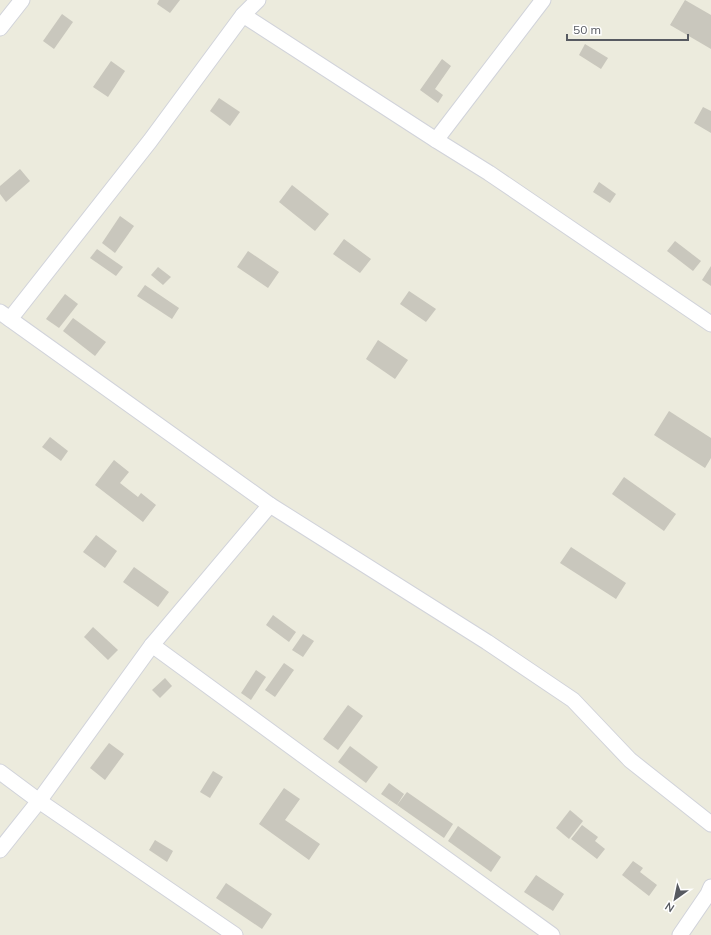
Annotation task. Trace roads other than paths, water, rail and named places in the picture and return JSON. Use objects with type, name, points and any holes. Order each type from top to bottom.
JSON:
[{"type":"street","points":[[0,28],[22,0]]},
{"type":"street","points":[[258,0],[243,15],[150,141],[5,316],[270,505],[487,642],[573,700],[630,760],[711,824]]},
{"type":"street","points":[[436,140],[543,0]]},
{"type":"street","points":[[243,15],[496,178],[711,324]]},
{"type":"street","points":[[0,850],[38,801],[152,645],[270,505]]},
{"type":"street","points":[[152,645],[552,935]]},
{"type":"street","points":[[0,772],[38,801],[235,935]]},
{"type":"street","points":[[680,935],[708,894],[711,887]]}]
